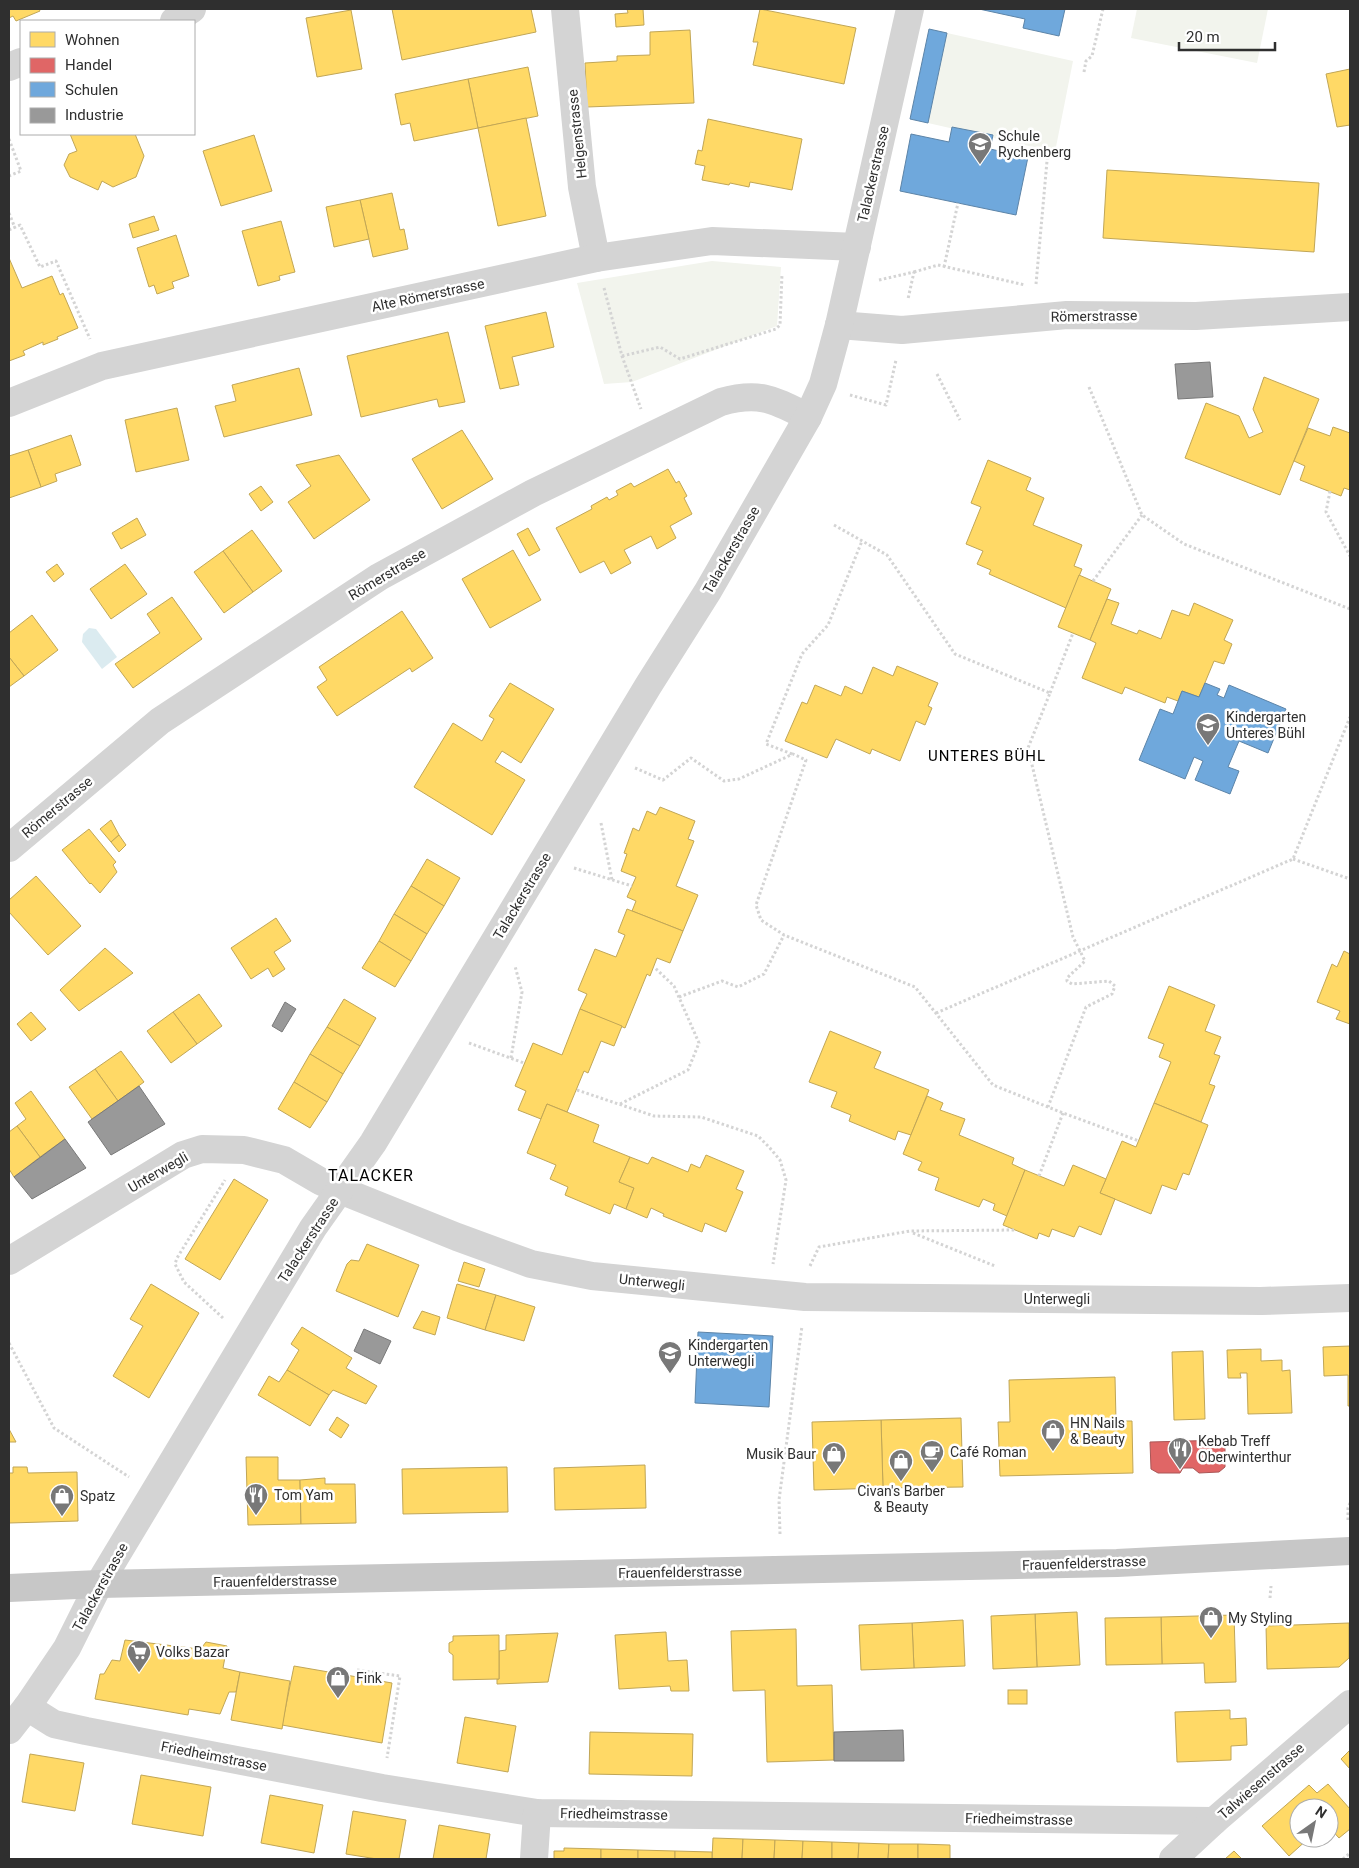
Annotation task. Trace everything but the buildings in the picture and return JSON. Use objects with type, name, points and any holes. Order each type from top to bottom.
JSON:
[{"type":"main road","name":"Frauenfelderstrasse","points":[[9,1588],[99,1584],[1118,1563],[1350,1551]]},
{"type":"street","points":[[176,20],[192,9]]},
{"type":"street","name":"Helgenstrasse","points":[[565,9],[582,187],[596,258]]},
{"type":"street","name":"Talackerstrasse","points":[[9,1730],[67,1648],[99,1584],[313,1228],[373,1143],[648,686],[708,591],[808,417],[822,384],[839,325],[910,9]]},
{"type":"street","name":"Alte Römerstrasse","points":[[9,403],[102,366],[596,258],[712,241],[857,247]]},
{"type":"street","name":"Römerstrasse","points":[[839,325],[902,330],[1067,315],[1196,316],[1350,307]]},
{"type":"street","name":"Römerstrasse","points":[[9,848],[160,720],[379,577],[533,493],[721,402],[733,398],[747,396],[771,400],[808,417]]},
{"type":"street","name":"Unterwegli","points":[[9,1261],[183,1155],[202,1149],[244,1150],[284,1160],[320,1182],[457,1237],[531,1264],[592,1276],[805,1298],[1261,1301],[1350,1298]]},
{"type":"street","name":"Talwiesenstrasse","points":[[1173,1859],[1214,1821],[1350,1704]]},
{"type":"street","name":"Friedheimstrasse","points":[[27,1707],[54,1724],[86,1731],[382,1788],[537,1813],[1214,1821]]},
{"type":"street","points":[[534,1859],[537,1813]]},
{"type":"path","points":[[1084,72],[1086,61],[1092,56],[1103,9]]},
{"type":"path","points":[[9,138],[21,171],[9,176]]},
{"type":"path","points":[[1036,284],[1048,150]]},
{"type":"path","points":[[944,267],[958,203]]},
{"type":"path","points":[[9,213],[15,228]]},
{"type":"path","points":[[9,230],[20,226],[40,267],[56,261],[102,366]]},
{"type":"path","points":[[622,356],[660,346],[680,359],[776,328],[780,325],[782,262],[779,244]]},
{"type":"path","points":[[596,258],[622,356],[642,412]]},
{"type":"path","points":[[878,281],[938,265],[1026,285]]},
{"type":"path","points":[[907,305],[914,272]]},
{"type":"path","points":[[844,393],[886,405],[897,355]]},
{"type":"path","points":[[937,374],[960,420]]},
{"type":"path","points":[[1089,387],[1142,515],[1184,544],[1350,609]]},
{"type":"path","points":[[1330,491],[1326,512],[1350,556]]},
{"type":"path","points":[[1093,581],[1142,515]]},
{"type":"path","points":[[834,525],[887,555],[955,654],[1050,693]]},
{"type":"path","points":[[862,541],[828,625],[802,654],[766,744],[806,760],[756,905],[761,920],[784,936],[915,988],[993,1085],[1063,1113],[1139,1140]]},
{"type":"path","points":[[1048,1107],[1086,1007],[1112,994],[1115,986],[1109,981],[1072,984],[1066,981],[1085,961],[1073,937],[1028,748],[1073,633]]},
{"type":"path","points":[[1293,860],[1350,717]]},
{"type":"path","points":[[635,768],[663,780],[691,758],[724,781],[740,779],[793,754]]},
{"type":"path","points":[[601,823],[612,880]]},
{"type":"path","points":[[936,1013],[1293,860],[1350,878]]},
{"type":"path","points":[[574,868],[632,886]]},
{"type":"path","points":[[680,997],[722,981],[738,987],[764,974],[784,936]]},
{"type":"path","points":[[510,1058],[522,992],[515,964]]},
{"type":"path","points":[[619,1104],[688,1070],[699,1043],[674,986],[654,967]]},
{"type":"path","points":[[469,1042],[524,1063]]},
{"type":"path","points":[[577,1090],[654,1116],[701,1117],[758,1136],[780,1160],[786,1180],[773,1267]]},
{"type":"path","points":[[1039,1176],[1063,1113]]},
{"type":"path","points":[[230,1324],[184,1282],[175,1264],[244,1150]]},
{"type":"path","points":[[808,1270],[819,1247],[910,1231],[1016,1230]]},
{"type":"path","points":[[910,1231],[1002,1269]]},
{"type":"path","points":[[780,1534],[779,1500],[802,1325]]},
{"type":"path","points":[[9,1343],[54,1428],[136,1481]]},
{"type":"path","points":[[1270,1598],[1271,1586]]},
{"type":"path","points":[[357,1670],[400,1676],[382,1788]]},
{"type":"path","points":[[1344,1859],[1350,1853]]},
{"type":"shaded area","points":[[1137,9],[1268,9],[1257,63],[1131,38]]},
{"type":"shaded area","points":[[947,33],[1073,61],[1055,152],[928,123]]},
{"type":"shaded area","points":[[712,261],[781,267],[777,326],[632,382],[604,384],[577,283]]},
{"type":"shaded area","points":[[89,628],[96,629],[117,657],[102,669],[82,642],[83,634]]},
{"type":"place","name":"Schule Rychenberg","points":[[980,165]]},
{"type":"place","name":"Kindergarten Unteres Bühl","points":[[1208,746]]},
{"type":"place","name":"Kindergarten Unterwegli","points":[[670,1374]]},
{"type":"place","name":"HN Nails & Beauty","points":[[1053,1452]]},
{"type":"place","name":"Kebab Treff Oberwinterthur","points":[[1180,1470]]},
{"type":"place","name":"Café Roman","points":[[932,1473]]},
{"type":"place","name":"Musik Baur","points":[[834,1475]]},
{"type":"place","name":"Civan's Barber & Beauty","points":[[901,1482]]},
{"type":"place","name":"Tom Yam","points":[[256,1516]]},
{"type":"place","name":"Spatz","points":[[62,1517]]},
{"type":"place","name":"My Styling","points":[[1211,1639]]},
{"type":"place","name":"Volks Bazar","points":[[139,1673]]},
{"type":"place","name":"Fink","points":[[338,1699]]},
{"type":"district","name":"UNTERES BÜHL","points":[[987,756]]},
{"type":"district","name":"TALACKER","points":[[371,1175]]}]
